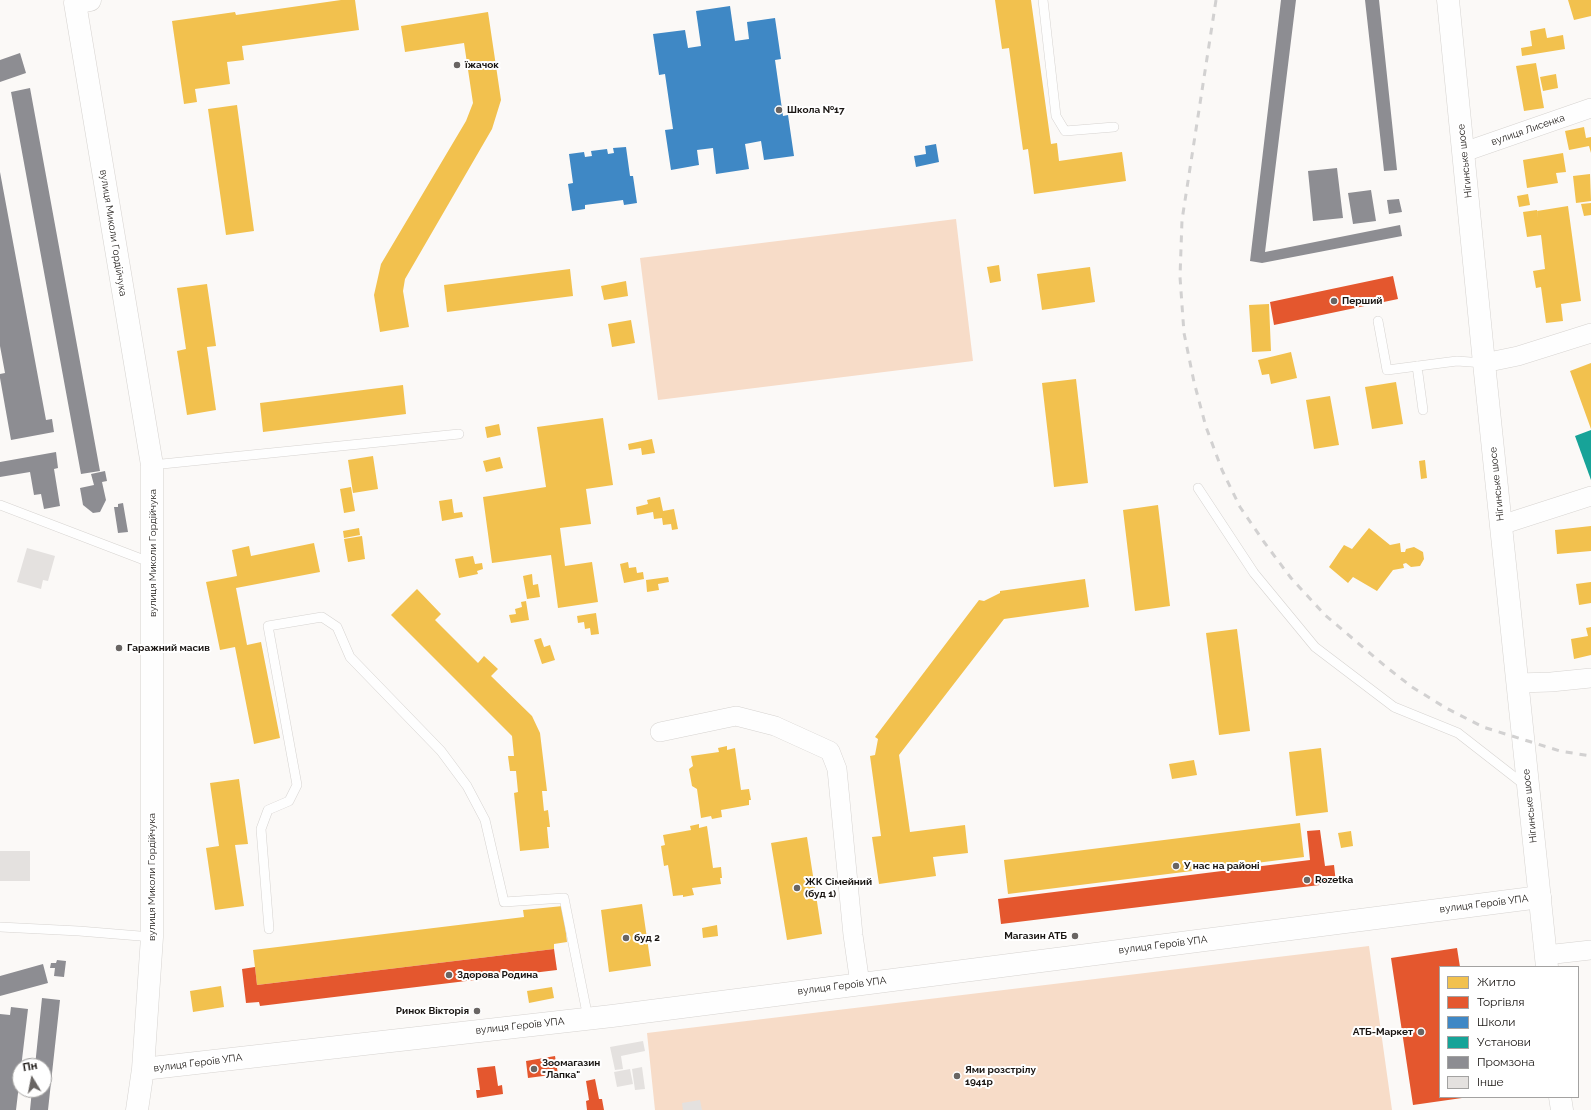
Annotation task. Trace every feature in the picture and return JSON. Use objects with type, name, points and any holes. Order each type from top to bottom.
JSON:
[{"type":"street","name":"Нігинське шосе","points":[[1448,0],[1546,961]]},
{"type":"street","name":"вулиця Миколи Гордійчука","points":[[80,1],[152,465],[152,937],[143,1069],[137,1110]]},
{"type":"street","name":"вулиця Лисенка","points":[[1464,152],[1591,108]]},
{"type":"street","points":[[1484,362],[1518,356],[1591,333]]},
{"type":"street","points":[[1501,525],[1591,496]]},
{"type":"street","points":[[1518,683],[1551,682],[1591,678]]},
{"type":"street","points":[[660,732],[736,716],[774,726],[830,751],[837,769],[853,934],[860,984]]},
{"type":"street","name":"вулиця Героїв УПА","points":[[143,1069],[588,1018],[1540,897]]},
{"type":"street","points":[[1546,961],[1591,950]]},
{"type":"street","points":[[1560,1098],[1562,1110]]},
{"type":"lane","points":[[1043,0],[1056,116],[1065,131],[1114,127]]},
{"type":"lane","points":[[1378,321],[1387,370],[1457,361],[1484,362]]},
{"type":"lane","points":[[1417,366],[1423,410]]},
{"type":"lane","points":[[152,465],[459,434]]},
{"type":"lane","points":[[1198,488],[1254,573],[1315,647],[1394,707],[1458,733],[1528,788]]},
{"type":"lane","points":[[0,505],[153,563]]},
{"type":"lane","points":[[269,929],[261,829],[268,810],[289,801],[298,785],[268,626],[322,617],[338,627],[350,657],[441,751],[467,786],[485,820],[504,902],[564,898],[588,1018]]},
{"type":"lane","points":[[0,927],[152,937]]},
{"type":"shaded area","points":[[956,219],[973,361],[658,400],[640,258]]},
{"type":"shaded area","points":[[1369,946],[1392,1110],[655,1110],[647,1033]]},
{"type":"building: Житло","points":[[341,0],[355,0],[359,30],[242,46],[244,60],[227,62],[230,84],[195,89],[197,102],[184,104],[172,21],[235,12],[236,15]]},
{"type":"building: Житло","points":[[995,0],[1031,0],[1051,144],[1057,143],[1059,161],[1122,152],[1126,181],[1034,194],[1028,149],[1023,150],[1009,48],[1002,49]]},
{"type":"building: Житло","points":[[1568,0],[1591,0],[1591,16],[1574,20]]},
{"type":"building: Житло","points":[[488,12],[501,100],[492,129],[405,279],[403,291],[409,327],[380,332],[374,295],[381,264],[466,121],[473,103],[464,43],[405,52],[401,26]]},
{"type":"building: Житло","points":[[1545,28],[1547,38],[1563,35],[1565,49],[1522,56],[1521,48],[1532,46],[1530,31]]},
{"type":"building: Житло","points":[[1536,63],[1544,108],[1524,111],[1516,66]]},
{"type":"building: Житло","points":[[1556,74],[1558,88],[1543,91],[1540,77]]},
{"type":"building: Житло","points":[[237,105],[254,231],[226,235],[208,109]]},
{"type":"building: Житло","points":[[1584,127],[1586,138],[1591,137],[1591,153],[1589,146],[1569,150],[1565,131]]},
{"type":"building: Житло","points":[[1563,153],[1566,172],[1556,173],[1558,183],[1527,188],[1523,160]]},
{"type":"building: Житло","points":[[1590,174],[1591,201],[1576,203],[1573,176]]},
{"type":"building: Житло","points":[[1528,194],[1530,205],[1519,207],[1517,196]]},
{"type":"building: Житло","points":[[1591,203],[1591,215],[1584,216],[1581,204]]},
{"type":"building: Житло","points":[[1568,206],[1581,301],[1561,304],[1563,321],[1546,323],[1541,287],[1536,288],[1533,271],[1545,269],[1541,235],[1527,237],[1523,212]]},
{"type":"building: Житло","points":[[999,265],[1001,281],[990,283],[987,267]]},
{"type":"building: Житло","points":[[1090,267],[1095,302],[1042,310],[1037,274]]},
{"type":"building: Житло","points":[[570,269],[573,296],[447,312],[444,285]]},
{"type":"building: Житло","points":[[626,281],[628,296],[604,300],[601,286]]},
{"type":"building: Житло","points":[[207,284],[216,346],[207,347],[216,410],[187,415],[177,351],[186,349],[177,288]]},
{"type":"building: Житло","points":[[1269,304],[1271,351],[1252,352],[1249,305]]},
{"type":"building: Житло","points":[[631,320],[635,343],[612,347],[608,324]]},
{"type":"building: Житло","points":[[1291,352],[1297,378],[1271,384],[1269,374],[1262,375],[1258,360]]},
{"type":"building: Житло","points":[[1591,363],[1591,429],[1570,371]]},
{"type":"building: Житло","points":[[1076,379],[1088,483],[1054,487],[1042,383]]},
{"type":"building: Житло","points":[[1396,382],[1403,424],[1372,429],[1365,387]]},
{"type":"building: Житло","points":[[403,385],[406,414],[263,432],[260,403]]},
{"type":"building: Житло","points":[[1330,396],[1339,445],[1314,449],[1306,400]]},
{"type":"building: Житло","points":[[603,418],[613,485],[586,489],[591,524],[560,528],[565,566],[592,562],[598,602],[558,608],[551,555],[492,563],[483,497],[546,487],[537,427]]},
{"type":"building: Житло","points":[[499,424],[501,435],[487,438],[485,427]]},
{"type":"building: Житло","points":[[652,439],[655,453],[642,455],[641,448],[629,450],[628,444]]},
{"type":"building: Житло","points":[[373,456],[378,489],[353,493],[348,460]]},
{"type":"building: Житло","points":[[500,457],[503,468],[486,472],[483,461]]},
{"type":"building: Житло","points":[[1425,460],[1427,478],[1421,479],[1419,461]]},
{"type":"building: Житло","points":[[351,487],[355,511],[344,513],[340,489]]},
{"type":"building: Житло","points":[[660,497],[663,511],[674,509],[678,529],[672,530],[671,524],[663,525],[662,518],[654,519],[653,512],[637,515],[636,507],[648,504],[647,500]]},
{"type":"building: Житло","points":[[452,499],[454,513],[462,512],[463,517],[442,521],[439,501]]},
{"type":"building: Житло","points":[[1158,505],[1170,606],[1135,611],[1123,510]]},
{"type":"building: Житло","points":[[1591,526],[1591,551],[1557,554],[1555,530]]},
{"type":"building: Житло","points":[[359,528],[360,535],[344,538],[343,531]]},
{"type":"building: Житло","points":[[1369,528],[1390,545],[1400,543],[1401,552],[1405,552],[1406,549],[1414,547],[1423,552],[1424,559],[1420,566],[1411,567],[1406,563],[1403,564],[1404,568],[1393,570],[1377,591],[1353,577],[1348,583],[1329,567],[1344,545],[1352,549]]},
{"type":"building: Житло","points":[[362,536],[365,559],[348,562],[344,539]]},
{"type":"building: Житло","points":[[314,543],[320,572],[236,588],[247,645],[261,642],[280,738],[254,744],[235,647],[220,650],[206,582],[237,576],[232,550],[249,546],[251,556]]},
{"type":"building: Житло","points":[[473,556],[475,564],[482,563],[483,569],[477,571],[478,574],[459,578],[455,559]]},
{"type":"building: Житло","points":[[628,562],[629,568],[636,567],[637,573],[643,572],[644,579],[624,583],[620,564]]},
{"type":"building: Житло","points":[[532,574],[533,585],[538,584],[540,597],[527,599],[523,576]]},
{"type":"building: Житло","points":[[668,577],[669,582],[658,584],[659,590],[647,592],[646,580]]},
{"type":"building: Житло","points":[[1085,579],[1089,607],[1004,619],[899,755],[910,832],[965,825],[968,853],[933,857],[936,876],[879,884],[872,837],[881,836],[870,756],[875,755],[878,739],[875,737],[979,600],[984,601],[1000,593],[1000,591]]},
{"type":"building: Житло","points":[[1591,582],[1591,603],[1579,605],[1576,584]]},
{"type":"building: Житло","points":[[417,589],[441,614],[435,620],[478,663],[484,656],[498,669],[491,676],[532,716],[540,733],[547,791],[542,791],[544,811],[548,810],[550,827],[547,827],[549,848],[520,851],[514,793],[518,792],[516,771],[510,771],[508,756],[514,756],[512,736],[391,615]]},
{"type":"building: Житло","points":[[526,601],[529,620],[511,623],[509,615],[516,614],[515,609],[522,607],[521,602]]},
{"type":"building: Житло","points":[[596,613],[599,634],[591,635],[590,628],[585,629],[584,622],[578,623],[577,616]]},
{"type":"building: Житло","points":[[1591,627],[1591,655],[1574,659],[1571,639],[1588,636],[1586,628]]},
{"type":"building: Житло","points":[[1237,629],[1250,731],[1219,735],[1206,633]]},
{"type":"building: Житло","points":[[541,638],[544,647],[550,645],[555,660],[542,664],[534,640]]},
{"type":"building: Житло","points":[[727,746],[727,750],[735,748],[741,790],[749,789],[751,800],[749,800],[749,805],[721,810],[722,817],[712,819],[711,816],[701,818],[697,789],[692,786],[689,769],[693,766],[691,756],[719,752],[718,748]]},
{"type":"building: Житло","points":[[1321,748],[1328,812],[1296,816],[1289,752]]},
{"type":"building: Житло","points":[[1194,760],[1197,775],[1172,779],[1169,764]]},
{"type":"building: Житло","points":[[239,779],[248,844],[235,845],[244,906],[215,910],[206,848],[219,846],[210,783]]},
{"type":"building: Житло","points":[[1300,823],[1304,857],[1008,894],[1004,860]]},
{"type":"building: Житло","points":[[699,824],[699,828],[707,826],[713,868],[721,867],[721,884],[692,888],[694,895],[683,897],[683,895],[673,896],[668,865],[664,866],[661,846],[665,845],[663,835],[691,830],[690,826]]},
{"type":"building: Житло","points":[[1351,831],[1353,846],[1341,848],[1338,833]]},
{"type":"building: Житло","name":"ЖК Сімейний (буд 1)","points":[[807,837],[822,934],[787,940],[771,843]]},
{"type":"building: Житло","name":"буд 2","points":[[642,904],[651,966],[609,972],[601,910]]},
{"type":"building: Житло","points":[[563,906],[567,942],[554,944],[554,949],[257,985],[253,950],[524,917],[523,910]]},
{"type":"building: Житло","points":[[717,925],[718,936],[703,938],[702,928]]},
{"type":"building: Житло","points":[[221,986],[224,1007],[193,1012],[190,991]]},
{"type":"building: Житло","points":[[552,987],[554,998],[529,1003],[527,991]]},
{"type":"building: Торгівля","name":"Перший","points":[[1393,276],[1398,299],[1274,325],[1270,302]]},
{"type":"building: Торгівля","points":[[1320,830],[1325,866],[1334,865],[1336,883],[1001,924],[998,899],[1310,860],[1307,831]]},
{"type":"building: Торгівля","name":"АТБ-Маркет","points":[[1457,948],[1460,966],[1439,966],[1439,1098],[1462,1098],[1413,1105],[1391,958]]},
{"type":"building: Торгівля","points":[[554,949],[557,970],[260,1006],[259,1002],[246,1003],[242,969],[255,967],[257,985]]},
{"type":"building: Торгівля","points":[[555,1056],[558,1074],[528,1078],[526,1061]]},
{"type":"building: Торгівля","points":[[495,1066],[498,1086],[502,1085],[503,1094],[477,1098],[476,1090],[480,1090],[477,1068]]},
{"type":"building: Торгівля","points":[[595,1079],[599,1099],[602,1099],[604,1110],[587,1110],[586,1101],[589,1100],[586,1081]]},
{"type":"building: Школи","points":[[730,6],[735,41],[749,39],[747,22],[775,18],[781,59],[775,60],[783,116],[788,115],[794,156],[764,160],[761,141],[745,144],[749,169],[716,174],[713,148],[697,150],[699,165],[671,170],[665,130],[673,129],[665,74],[659,75],[653,34],[685,30],[688,48],[701,46],[696,11]]},
{"type":"building: Школи","points":[[936,144],[939,162],[916,167],[914,156],[926,154],[925,146]]},
{"type":"building: Школи","points":[[626,147],[630,176],[633,176],[637,203],[624,205],[623,200],[585,205],[585,209],[572,211],[568,184],[573,183],[569,154],[584,152],[585,157],[592,156],[591,151],[607,149],[608,154],[614,153],[613,148]]},
{"type":"building: Установи","points":[[1591,430],[1591,480],[1575,436]]},
{"type":"building: Промзона","points":[[1281,0],[1296,0],[1265,252],[1400,225],[1402,236],[1262,263],[1250,261]]},
{"type":"building: Промзона","points":[[1365,0],[1379,0],[1397,170],[1384,171]]},
{"type":"building: Промзона","points":[[20,53],[26,73],[0,82],[0,60]]},
{"type":"building: Промзона","points":[[30,88],[100,471],[81,474],[11,92]]},
{"type":"building: Промзона","points":[[1337,168],[1343,218],[1313,221],[1308,171]]},
{"type":"building: Промзона","points":[[0,172],[46,420],[52,419],[54,432],[11,440],[0,378],[0,374],[5,373],[0,346]]},
{"type":"building: Промзона","points":[[1371,190],[1376,221],[1353,224],[1348,193]]},
{"type":"building: Промзона","points":[[1399,199],[1402,212],[1389,214],[1387,200]]},
{"type":"building: Промзона","points":[[56,452],[58,468],[54,469],[60,506],[44,509],[41,494],[34,495],[30,472],[0,477],[0,462]]},
{"type":"building: Промзона","points":[[105,471],[107,481],[102,482],[106,500],[100,512],[93,513],[83,505],[80,488],[94,485],[91,474]]},
{"type":"building: Промзона","points":[[123,503],[128,532],[118,533],[114,507],[118,507],[118,504]]},
{"type":"building: Промзона","points":[[57,960],[66,961],[64,977],[54,976],[55,968],[50,968],[51,963],[56,963]]},
{"type":"building: Промзона","points":[[43,964],[48,983],[0,996],[0,976]]},
{"type":"building: Промзона","points":[[42,998],[60,1000],[52,1073],[52,1058],[36,1058]]},
{"type":"building: Промзона","points":[[11,1007],[28,1009],[22,1058],[12,1058],[12,1098],[17,1098],[16,1110],[0,1110],[0,1014],[10,1015]]},
{"type":"building: Промзона","points":[[31,1098],[49,1098],[48,1110],[30,1110]]},
{"type":"building: Інше","points":[[27,548],[55,556],[48,581],[43,580],[41,589],[17,582]]},
{"type":"building: Інше","points":[[0,851],[30,851],[30,881],[0,881]]},
{"type":"building: Інше","points":[[643,1041],[645,1051],[621,1056],[623,1069],[615,1070],[610,1047]]},
{"type":"building: Інше","points":[[642,1067],[645,1089],[635,1090],[632,1069]]},
{"type":"building: Інше","points":[[630,1069],[633,1084],[617,1087],[614,1072]]},
{"type":"building: Інше","points":[[700,1100],[702,1110],[683,1110],[682,1103]]},
{"type":"railway","points":[[1216,0],[1182,220],[1180,277],[1184,333],[1194,382],[1206,427],[1222,470],[1240,507],[1291,578],[1325,615],[1412,687],[1446,708],[1483,727],[1560,751],[1591,756]]},
{"type":"place","name":"їжачок","points":[[457,65]]},
{"type":"place","name":"Школа №17","points":[[779,110]]},
{"type":"place","name":"Перший","points":[[1334,301]]},
{"type":"place","name":"Гаражний масив","points":[[119,648]]},
{"type":"place","name":"У нас на районі","points":[[1176,866]]},
{"type":"place","name":"Rozetka","points":[[1307,880]]},
{"type":"place","name":"ЖК Сімейний (буд 1)","points":[[797,888]]},
{"type":"place","name":"Магазин АТБ","points":[[1075,936]]},
{"type":"place","name":"буд 2","points":[[626,938]]},
{"type":"place","name":"Здорова Родина","points":[[449,975]]},
{"type":"place","name":"Ринок Вікторія","points":[[477,1011]]},
{"type":"place","name":"АТБ-Маркет","points":[[1421,1032]]},
{"type":"place","name":"Зоомагазин \"Лапка\"","points":[[534,1069]]},
{"type":"place","name":"Ями розстрілу 1941р","points":[[957,1076]]}]
